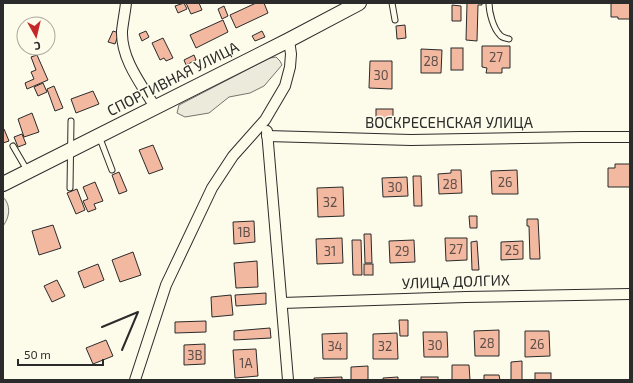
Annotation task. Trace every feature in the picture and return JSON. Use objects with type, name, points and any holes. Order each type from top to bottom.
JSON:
[{"type":"street","points":[[126,3],[122,31],[126,56],[155,107]]},
{"type":"street","name":"СПОРТИВНАЯ УЛИЦА","points":[[3,184],[359,3]]},
{"type":"street","points":[[135,380],[166,285],[212,188],[233,156],[265,120],[286,86],[290,67],[288,40]]},
{"type":"street","points":[[265,120],[288,380]]},
{"type":"street","name":"ВОСКРЕСЕНСКАЯ УЛИЦА","points":[[267,136],[410,140],[581,136],[630,137]]},
{"type":"street","name":"УЛИЦА ДОЛГИХ","points":[[282,303],[466,297],[630,294]]},
{"type":"lane","points":[[392,3],[395,20]]},
{"type":"lane","points":[[489,3],[494,25],[499,34],[509,39]]},
{"type":"lane","points":[[70,188],[71,121]]},
{"type":"lane","points":[[99,135],[112,170]]},
{"type":"lane","points":[[13,146],[28,171]]},
{"type":"shaded area","points":[[276,57],[282,65],[264,86],[250,93],[229,97],[209,113],[185,117],[177,113],[179,105],[270,58]]},
{"type":"shaded area","points":[[3,197],[6,200],[9,211],[3,226]]},
{"type":"building","points":[[184,3],[187,9],[178,13],[175,6]]},
{"type":"building","points":[[186,3],[199,3],[202,10],[191,14]]},
{"type":"building","points":[[256,3],[264,3],[268,13],[236,28],[230,15]]},
{"type":"building","points":[[467,3],[482,3],[482,5],[478,5],[477,41],[466,40]]},
{"type":"building","points":[[611,3],[630,3],[630,19],[618,19],[618,17],[611,17]]},
{"type":"building","points":[[452,5],[461,6],[461,21],[452,21]]},
{"type":"building","points":[[224,6],[228,16],[222,19],[218,9]]},
{"type":"building","points":[[223,20],[228,32],[196,48],[190,35]]},
{"type":"building","points":[[405,25],[406,38],[397,39],[396,26]]},
{"type":"building","points":[[113,31],[119,33],[115,44],[108,42]]},
{"type":"building","points":[[146,31],[149,37],[142,41],[139,34]]},
{"type":"building","points":[[262,31],[265,37],[255,41],[252,36]]},
{"type":"building","points":[[163,38],[173,58],[166,61],[164,58],[160,60],[152,43]]},
{"type":"building","points":[[482,46],[510,46],[510,68],[502,68],[502,73],[486,73],[487,68],[482,67]]},
{"type":"building","points":[[451,48],[463,48],[463,70],[451,70]]},
{"type":"building","points":[[421,49],[442,50],[441,73],[421,73]]},
{"type":"building","points":[[194,55],[196,60],[186,65],[184,60]]},
{"type":"building","points":[[37,56],[48,80],[27,89],[25,83],[34,79],[31,72],[36,70],[31,57]]},
{"type":"building","points":[[370,61],[392,61],[392,89],[369,88]]},
{"type":"building","points":[[43,83],[47,92],[38,96],[34,87]]},
{"type":"building","points":[[54,86],[63,108],[55,111],[47,89]]},
{"type":"building","points":[[93,91],[99,104],[76,113],[71,99]]},
{"type":"building","points":[[376,109],[393,109],[393,119],[376,119]]},
{"type":"building","points":[[32,113],[39,132],[24,137],[18,119]]},
{"type":"building","points":[[3,129],[9,141],[3,143]]},
{"type":"building","points":[[22,134],[26,144],[18,147],[14,137]]},
{"type":"building","points":[[153,145],[163,169],[149,174],[139,150]]},
{"type":"building","points":[[615,164],[630,164],[630,187],[608,187],[608,168],[615,168]]},
{"type":"building","points":[[451,170],[461,170],[462,193],[439,194],[438,174],[451,173]]},
{"type":"building","points":[[517,170],[518,194],[492,194],[491,171]]},
{"type":"building","points":[[119,172],[127,191],[119,194],[112,175]]},
{"type":"building","points":[[413,176],[421,176],[422,206],[414,206]]},
{"type":"building","points":[[407,177],[408,196],[383,197],[382,178]]},
{"type":"building","points":[[95,182],[103,201],[94,204],[96,209],[88,212],[83,201],[88,199],[83,187]]},
{"type":"building","points":[[343,187],[344,216],[318,217],[317,188]]},
{"type":"building","points":[[77,189],[85,210],[76,214],[67,193]]},
{"type":"building","points":[[469,216],[477,216],[477,228],[470,228]]},
{"type":"building","points":[[527,219],[538,219],[540,259],[530,259],[529,226],[527,226]]},
{"type":"building","points":[[254,221],[255,242],[234,244],[233,222]]},
{"type":"building","points":[[53,225],[61,248],[39,255],[32,231]]},
{"type":"building","points":[[364,234],[371,234],[372,263],[365,263]]},
{"type":"building","points":[[342,238],[343,263],[317,264],[316,239]]},
{"type":"building","points":[[445,238],[467,238],[467,260],[446,261]]},
{"type":"building","points":[[352,240],[361,240],[362,275],[353,275]]},
{"type":"building","points":[[414,240],[415,262],[390,263],[389,241]]},
{"type":"building","points":[[477,241],[479,270],[472,270],[471,242]]},
{"type":"building","points":[[523,241],[523,259],[501,260],[501,242]]},
{"type":"building","points":[[133,252],[141,275],[120,282],[112,260]]},
{"type":"building","points":[[257,261],[258,287],[236,288],[234,263]]},
{"type":"building","points":[[98,264],[104,280],[84,288],[78,272]]},
{"type":"building","points":[[364,264],[373,264],[373,275],[364,275]]},
{"type":"building","points":[[57,280],[65,296],[52,302],[44,286]]},
{"type":"building","points":[[266,293],[266,304],[236,306],[235,295]]},
{"type":"building","points":[[231,295],[233,315],[212,317],[211,297]]},
{"type":"building","points":[[399,320],[408,320],[408,336],[400,336]]},
{"type":"building","points":[[206,321],[206,332],[175,333],[175,322]]},
{"type":"building","points":[[270,328],[271,338],[234,340],[234,331]]},
{"type":"building","points":[[499,330],[499,356],[475,356],[474,331]]},
{"type":"building","points":[[525,331],[549,331],[550,356],[525,357]]},
{"type":"building","points":[[423,332],[447,332],[448,357],[424,357]]},
{"type":"building","points":[[347,333],[347,359],[323,359],[322,334]]},
{"type":"building","points":[[397,333],[398,359],[373,359],[373,334]]},
{"type":"building","points":[[106,340],[113,356],[93,364],[86,348]]},
{"type":"building","points":[[205,344],[205,364],[184,365],[184,345]]},
{"type":"building","points":[[256,349],[258,376],[235,378],[233,350]]},
{"type":"building","points":[[522,361],[522,380],[511,380],[511,362]]},
{"type":"building","points":[[452,365],[469,365],[470,380],[452,380]]},
{"type":"building","points":[[368,366],[368,380],[351,380],[351,367]]},
{"type":"building","points":[[535,373],[551,373],[551,380],[535,380]]},
{"type":"building","points":[[484,375],[499,375],[500,380],[484,380]]},
{"type":"building","points":[[342,377],[342,380],[314,380],[314,378]]},
{"type":"building","points":[[398,377],[398,380],[383,380],[383,378]]},
{"type":"building","points":[[421,377],[438,377],[438,380],[421,380]]},
{"type":"wall","points":[[102,327],[138,312],[122,350]]}]
